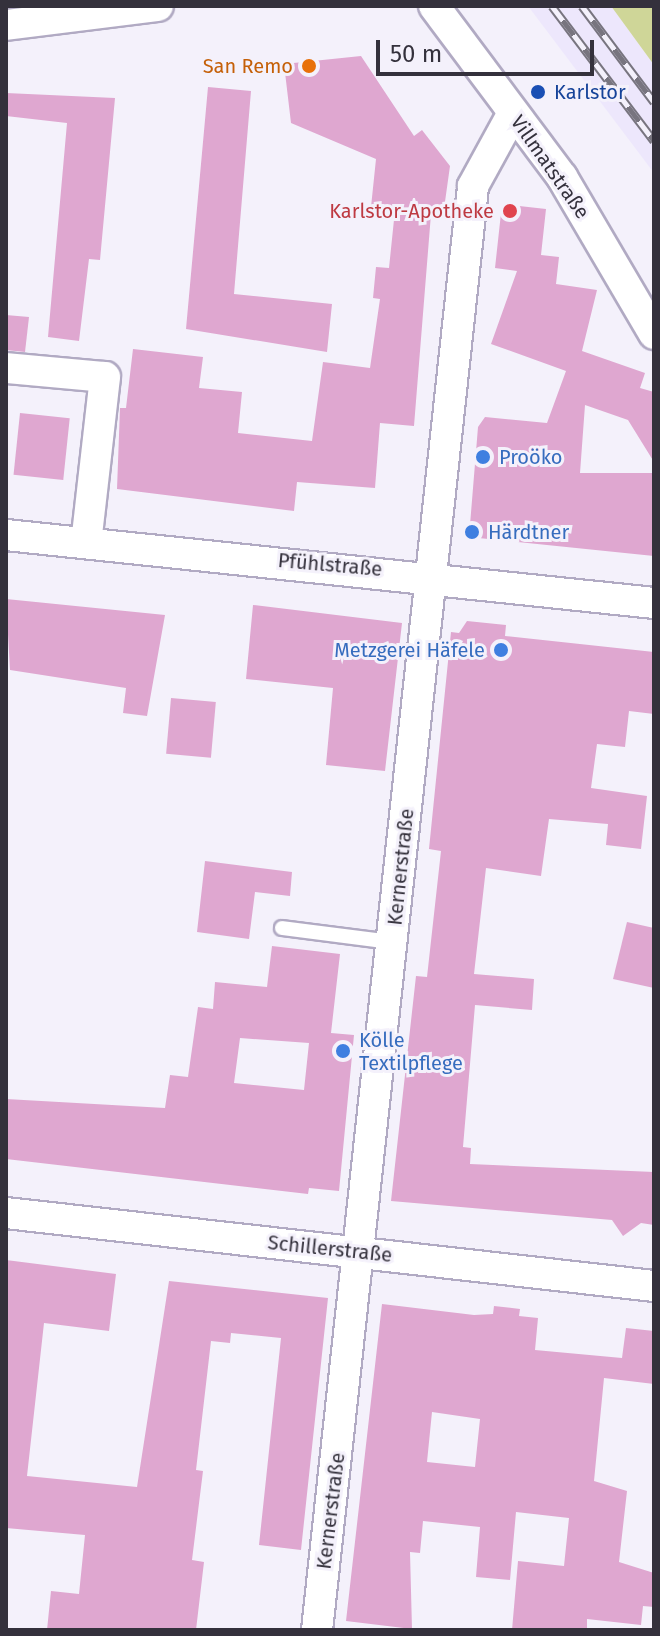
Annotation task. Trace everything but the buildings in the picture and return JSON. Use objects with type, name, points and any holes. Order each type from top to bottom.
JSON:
[{"type":"street","points":[[6,25],[158,6]]},
{"type":"street","name":"Villmatstraße","points":[[434,6],[562,177],[654,334]]},
{"type":"street","name":"Kernerstraße","points":[[317,1630],[361,1252],[473,186],[513,113]]},
{"type":"street","points":[[6,368],[105,377],[86,543]]},
{"type":"street","name":"Pfühlstraße","points":[[6,535],[430,574],[654,603]]},
{"type":"street","name":"Schillerstraße","points":[[6,1213],[654,1286]]},
{"type":"lane","points":[[282,928],[393,942]]},
{"type":"shaded area","points":[[528,6],[611,6],[654,65],[654,173]]},
{"type":"green space","points":[[611,6],[654,6],[654,65]]},
{"type":"railway","points":[[552,6],[654,141]]},
{"type":"railway","points":[[582,6],[654,102]]},
{"type":"place","name":"San Remo","points":[[309,66]]},
{"type":"place","name":"Karlstor","points":[[538,92]]},
{"type":"place","name":"Karlstor-Apotheke","points":[[510,211]]},
{"type":"place","name":"Proöko","points":[[483,457]]},
{"type":"place","name":"Härdtner","points":[[472,532]]},
{"type":"place","name":"Metzgerei Häfele","points":[[501,650]]},
{"type":"place","name":"Kölle Textilpflege","points":[[343,1051]]}]
